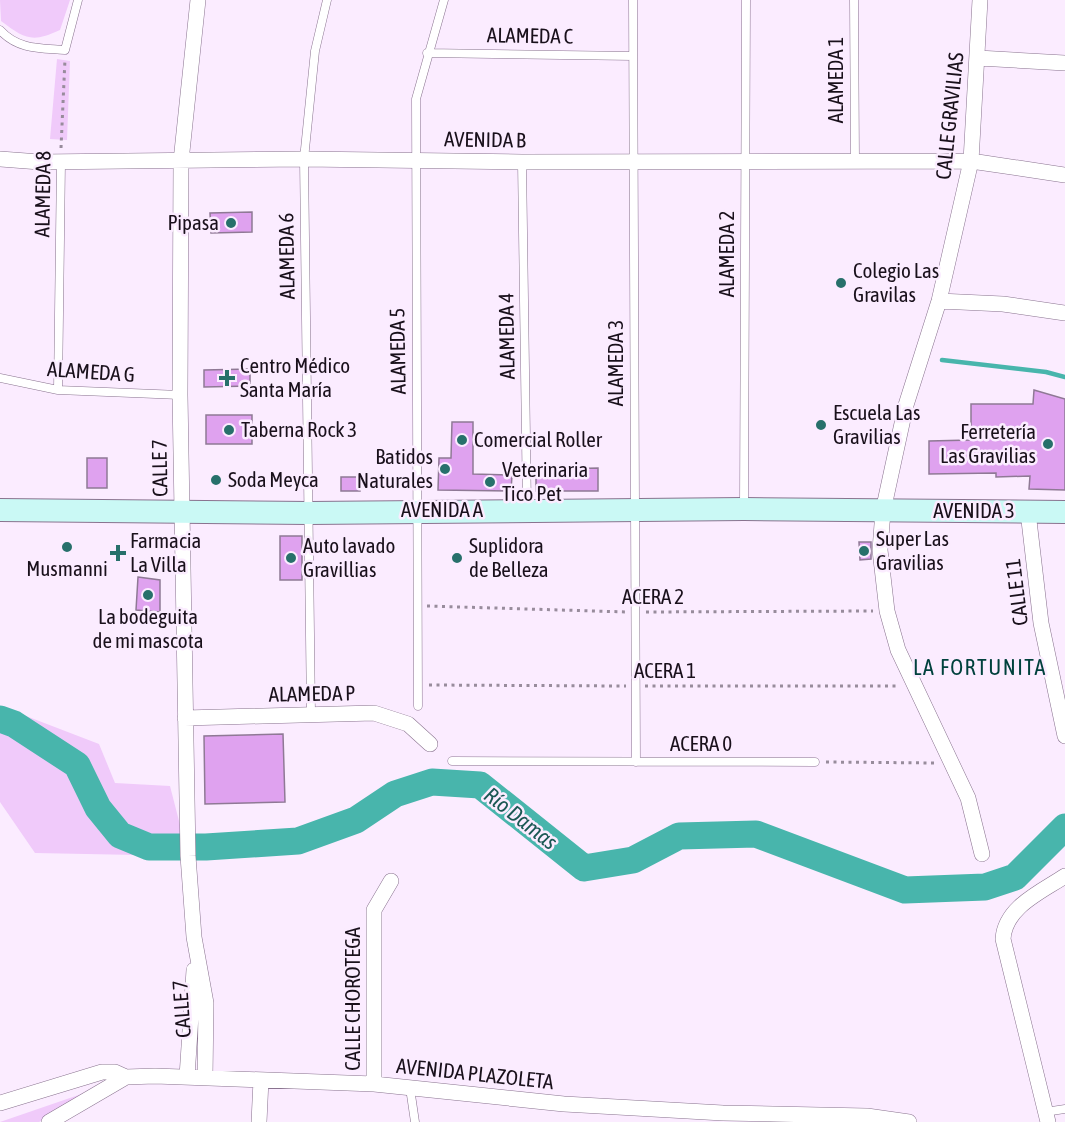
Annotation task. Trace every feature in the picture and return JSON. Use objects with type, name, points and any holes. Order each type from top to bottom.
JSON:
[{"type":"street","name":"CALLE 7","points":[[198,0],[181,161],[180,395],[188,856],[195,937],[206,1004],[205,1078]]},
{"type":"street","name":"CALLE GRAVILIAS","points":[[980,0],[971,161],[939,301],[906,405],[883,511],[880,550],[887,611],[898,650],[913,686],[968,798],[982,854]]},
{"type":"street","points":[[978,58],[1065,63]]},
{"type":"street","name":"AVENIDA B","points":[[0,159],[61,162],[304,159],[522,162],[971,161],[1065,175]]},
{"type":"street","points":[[939,301],[1003,304],[1065,313]]},
{"type":"street","name":"AVENIDA A","points":[[0,510],[309,513],[419,510],[883,511]]},
{"type":"street","name":"AVENIDA 3","points":[[883,511],[1065,512]]},
{"type":"street","name":"CALLE 11","points":[[1029,512],[1041,623],[1060,688],[1065,736]]},
{"type":"street","name":"ALAMEDA P","points":[[185,718],[374,713],[408,724],[430,744]]},
{"type":"street","points":[[1047,1117],[1003,939],[1004,926],[1021,906],[1065,876]]},
{"type":"street","name":"CALLE CHOROTEGA","points":[[374,1084],[374,910],[391,881]]},
{"type":"street","name":"CALLE 7","points":[[187,1077],[192,1025],[195,937]]},
{"type":"street","name":"AVENIDA PLAZOLETA","points":[[0,1102],[102,1072],[115,1072],[126,1077],[374,1084],[564,1104],[791,1118],[867,1116],[909,1122]]},
{"type":"street","points":[[49,1122],[126,1077]]},
{"type":"street","points":[[259,1122],[261,1080]]},
{"type":"lane","points":[[0,30],[11,40],[27,47],[65,50],[78,0]]},
{"type":"lane","name":"ALAMEDA 6","points":[[309,513],[304,159],[315,51],[327,0]]},
{"type":"lane","name":"ALAMEDA 5","points":[[418,706],[419,510],[414,161],[416,99],[427,53],[444,0]]},
{"type":"lane","name":"ALAMEDA 3","points":[[633,0],[636,762]]},
{"type":"lane","name":"ALAMEDA 2","points":[[744,509],[746,0]]},
{"type":"lane","name":"ALAMEDA 1","points":[[854,0],[855,160]]},
{"type":"lane","name":"ALAMEDA C","points":[[427,53],[633,56]]},
{"type":"lane","name":"ALAMEDA 8","points":[[58,390],[61,162]]},
{"type":"lane","name":"ALAMEDA 4","points":[[522,162],[527,510]]},
{"type":"lane","name":"ALAMEDA G","points":[[0,378],[58,390],[180,395]]},
{"type":"lane","points":[[309,513],[311,714]]},
{"type":"lane","name":"ACERA 0","points":[[452,761],[815,762]]},
{"type":"lane","points":[[410,1087],[415,1122]]},
{"type":"lane","points":[[1047,1117],[1065,1109]]},
{"type":"path","name":"ALAMEDA 8","points":[[61,162],[65,50]]},
{"type":"path","name":"ACERA 2","points":[[419,605],[636,612],[887,611]]},
{"type":"path","name":"ACERA 1","points":[[417,685],[913,686]]},
{"type":"path","points":[[815,762],[951,763]]},
{"type":"shaded area","points":[[0,0],[70,0],[60,30],[35,38],[16,32],[1,21]]},
{"type":"shaded area","points":[[57,59],[70,61],[67,140],[50,139]]},
{"type":"shaded area","points":[[0,706],[99,744],[115,783],[170,786],[188,856],[35,853],[0,802]]},
{"type":"shaded area","points":[[99,1088],[39,1122],[0,1122]]},
{"type":"building","name":"Pipasa","points":[[252,212],[252,232],[211,233],[210,213]]},
{"type":"building","name":"Centro Médico Santa María","points":[[250,369],[250,386],[204,387],[204,370]]},
{"type":"building","points":[[1034,390],[1065,399],[1065,490],[1029,489],[1030,476],[996,477],[996,473],[929,474],[929,441],[971,440],[971,404],[1033,404]]},
{"type":"building","name":"Taberna Rock 3","points":[[206,415],[252,415],[252,444],[206,444]]},
{"type":"building","points":[[452,422],[473,422],[473,474],[512,475],[511,491],[438,490],[439,458],[451,458]]},
{"type":"building","points":[[87,458],[107,458],[107,488],[87,488]]},
{"type":"building","points":[[558,466],[558,469],[598,468],[598,491],[536,491],[536,467]]},
{"type":"building","points":[[341,477],[360,477],[360,491],[341,491]]},
{"type":"building","name":"Auto lavado Gravillias","points":[[280,536],[302,536],[302,580],[280,580]]},
{"type":"building","name":"Super Las Gravilias","points":[[859,542],[871,542],[871,559],[860,560]]},
{"type":"building","name":"La bodeguita de mi mascota","points":[[138,577],[160,580],[160,612],[136,610]]},
{"type":"building","points":[[283,734],[285,802],[205,804],[204,736]]},
{"type":"waterway","points":[[942,360],[1046,372],[1065,377]]},
{"type":"waterway","name":"Río Damas","points":[[0,719],[14,724],[77,765],[98,808],[120,835],[149,847],[206,847],[298,841],[356,820],[395,794],[432,782],[480,785],[584,868],[633,860],[679,836],[756,834],[905,890],[985,887],[1015,877],[1065,827]]},
{"type":"place","name":"Pipasa","points":[[231,223]]},
{"type":"place","name":"Colegio Las Gravilas","points":[[841,283]]},
{"type":"place","name":"Centro Médico Santa María","points":[[227,378]]},
{"type":"place","name":"Escuela Las Gravilias","points":[[821,425]]},
{"type":"place","name":"Taberna Rock 3","points":[[229,430]]},
{"type":"place","name":"Comercial Roller","points":[[462,440]]},
{"type":"place","name":"Ferretería Las Gravilias","points":[[1048,444]]},
{"type":"place","name":"Batidos Naturales","points":[[445,469]]},
{"type":"place","name":"Soda Meyca","points":[[216,480]]},
{"type":"place","name":"Veterinaria Tico Pet","points":[[490,482]]},
{"type":"place","name":"Musmanni","points":[[67,547]]},
{"type":"place","name":"Super Las Gravilias","points":[[864,551]]},
{"type":"place","name":"Farmacia La Villa","points":[[118,553]]},
{"type":"place","name":"Auto lavado Gravillias","points":[[291,558]]},
{"type":"place","name":"Suplidora de Belleza","points":[[457,558]]},
{"type":"place","name":"La bodeguita de mi mascota","points":[[148,595]]},
{"type":"district","name":"LA FORTUNITA","points":[[980,667]]}]
